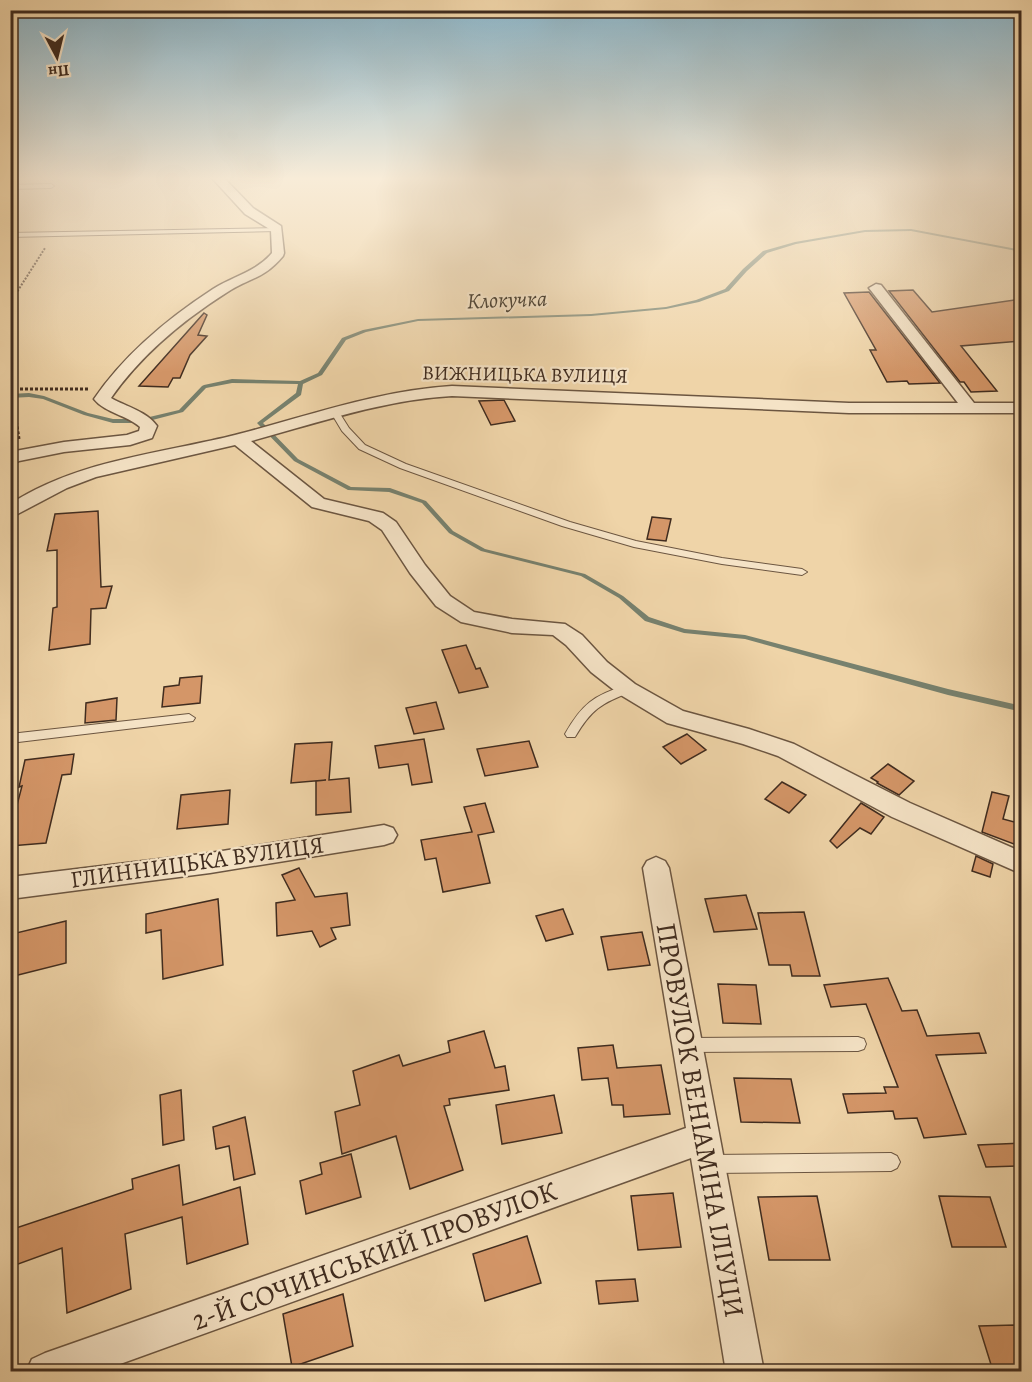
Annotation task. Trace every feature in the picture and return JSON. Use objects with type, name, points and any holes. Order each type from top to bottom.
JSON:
[{"type":"street","points":[[12,459],[64,447],[130,440],[146,434],[145,421],[102,399],[108,389],[148,346],[176,323],[235,281],[262,271],[278,253],[278,242]]},
{"type":"street","points":[[876,288],[969,407]]},
{"type":"street","name":"ВИЖНИЦЬКА ВУЛИЦЯ","points":[[10,513],[27,500],[76,477],[244,437],[334,411],[406,395],[452,391],[849,408],[1022,408]]},
{"type":"street","points":[[244,437],[318,503],[376,517],[389,526],[442,602],[468,617],[512,626],[558,629],[574,640],[599,667],[627,689],[675,717],[749,737],[786,750],[901,810],[1022,864]]},
{"type":"street","name":"ГЛИННИЦЬКА ВУЛИЦЯ","points":[[10,888],[210,862],[384,835]]},
{"type":"street","name":"ПРОВУЛОК ВЕНІАМІНА ІЛІУЦИ","points":[[656,868],[745,1371]]},
{"type":"street","name":"2-Й СОЧИНСЬКИЙ ПРОВУЛОК","points":[[45,1371],[705,1151]]},
{"type":"lane","points":[[334,411],[345,429],[362,447],[413,470],[566,524],[634,544],[722,561],[802,572]]},
{"type":"lane","points":[[571,734],[586,709],[597,700],[627,689]]},
{"type":"lane","points":[[10,739],[189,718]]},
{"type":"lane","points":[[689,1045],[858,1044]]},
{"type":"lane","points":[[705,1151],[891,1162]]},
{"type":"path","points":[[10,303],[49,242]]},
{"type":"path","points":[[10,389],[108,389]]},
{"type":"path","points":[[10,409],[15,413],[19,440],[12,459]]},
{"type":"building","points":[[913,290],[932,312],[1022,299],[1022,341],[961,346],[997,391],[971,392],[964,382],[960,382],[889,291]]},
{"type":"building","points":[[869,292],[940,383],[887,382],[870,350],[876,350],[844,293]]},
{"type":"building","points":[[204,313],[207,315],[198,335],[207,336],[190,355],[180,378],[173,378],[168,387],[139,386]]},
{"type":"building","points":[[504,400],[515,421],[491,425],[479,401]]},
{"type":"building","points":[[98,511],[101,587],[112,586],[106,608],[91,609],[90,644],[49,650],[53,608],[57,607],[57,550],[47,551],[55,514]]},
{"type":"building","points":[[652,517],[671,519],[666,541],[647,539]]},
{"type":"building","points":[[466,645],[476,669],[480,668],[488,687],[459,693],[442,650]]},
{"type":"building","points":[[202,676],[200,703],[162,707],[164,687],[179,685],[180,678]]},
{"type":"building","points":[[117,698],[116,720],[85,723],[86,703]]},
{"type":"building","points":[[436,702],[444,729],[414,734],[406,708]]},
{"type":"building","points":[[687,734],[706,750],[681,764],[663,747]]},
{"type":"building","points":[[424,739],[432,782],[412,785],[408,764],[379,768],[375,746]]},
{"type":"building","points":[[529,741],[538,767],[485,776],[477,749]]},
{"type":"building","points":[[332,742],[329,780],[349,778],[351,812],[316,815],[316,781],[326,780],[291,783],[295,744]]},
{"type":"building","points":[[74,754],[71,774],[62,775],[46,843],[10,846],[10,832],[22,786],[19,787],[25,760]]},
{"type":"building","points":[[888,764],[914,781],[899,795],[871,778]]},
{"type":"building","points":[[782,782],[806,795],[789,813],[765,799]]},
{"type":"building","points":[[230,790],[228,824],[177,829],[181,795]]},
{"type":"building","points":[[992,792],[1009,796],[1003,819],[1022,824],[1022,847],[982,832]]},
{"type":"building","points":[[485,803],[494,832],[478,835],[490,883],[443,892],[436,858],[425,860],[421,840],[472,832],[464,807]]},
{"type":"building","points":[[861,803],[884,817],[871,834],[860,828],[837,848],[830,841]]},
{"type":"building","points":[[976,856],[993,864],[990,877],[972,871]]},
{"type":"building","points":[[299,868],[315,897],[347,893],[350,925],[331,928],[336,939],[320,947],[312,931],[277,936],[276,903],[295,900],[282,875]]},
{"type":"building","points":[[746,895],[757,929],[714,932],[705,899]]},
{"type":"building","points":[[218,899],[223,965],[163,979],[161,930],[146,933],[146,914]]},
{"type":"building","points":[[563,909],[573,934],[546,941],[536,916]]},
{"type":"building","points":[[804,912],[820,976],[792,976],[790,965],[769,965],[758,913]]},
{"type":"building","points":[[66,921],[66,963],[14,976],[16,933]]},
{"type":"building","points":[[642,932],[650,965],[608,970],[601,937]]},
{"type":"building","points":[[888,978],[902,1011],[917,1010],[927,1036],[979,1033],[986,1053],[936,1055],[966,1134],[924,1138],[917,1118],[895,1119],[893,1111],[848,1113],[843,1094],[886,1093],[884,1087],[898,1087],[866,1004],[831,1007],[824,985]]},
{"type":"building","points":[[718,984],[756,985],[761,1024],[723,1023]]},
{"type":"building","points":[[484,1031],[495,1068],[505,1066],[509,1090],[449,1099],[450,1105],[444,1106],[463,1170],[410,1189],[396,1136],[342,1154],[335,1112],[360,1105],[353,1071],[399,1055],[403,1066],[450,1052],[448,1041]]},
{"type":"building","points":[[613,1045],[617,1068],[661,1065],[670,1114],[624,1117],[623,1105],[612,1105],[608,1078],[582,1080],[578,1048]]},
{"type":"building","points":[[734,1078],[791,1079],[800,1123],[741,1122]]},
{"type":"building","points":[[181,1090],[184,1140],[163,1145],[160,1095]]},
{"type":"building","points":[[554,1095],[562,1133],[502,1144],[496,1105]]},
{"type":"building","points":[[245,1117],[255,1174],[234,1180],[229,1146],[216,1149],[213,1127]]},
{"type":"building","points":[[1022,1143],[1022,1166],[986,1167],[978,1145]]},
{"type":"building","points":[[351,1154],[361,1197],[306,1214],[300,1181],[322,1174],[320,1163]]},
{"type":"building","points":[[179,1165],[183,1205],[240,1187],[248,1244],[187,1264],[182,1217],[125,1234],[131,1289],[67,1313],[62,1248],[10,1267],[10,1230],[133,1189],[132,1179]]},
{"type":"building","points":[[673,1193],[681,1247],[638,1250],[631,1196]]},
{"type":"building","points":[[817,1196],[830,1260],[769,1260],[758,1197]]},
{"type":"building","points":[[939,1196],[990,1197],[1006,1247],[952,1247]]},
{"type":"building","points":[[527,1236],[541,1283],[485,1301],[473,1254]]},
{"type":"building","points":[[635,1279],[638,1301],[599,1304],[596,1281]]},
{"type":"building","points":[[343,1294],[353,1346],[292,1367],[283,1314]]},
{"type":"building","points":[[1015,1325],[1022,1346],[1022,1371],[993,1371],[979,1326]]},
{"type":"waterway","name":"Клокучка","points":[[301,383],[320,374],[344,339],[365,331],[418,320],[591,315],[666,308],[697,301],[727,290],[765,252],[798,242]]},
{"type":"waterway","name":"Клокучка","points":[[977,242],[1022,251]]},
{"type":"waterway","name":"Клокучка","points":[[10,396],[29,395],[44,398],[86,414],[113,421],[141,421],[181,411],[204,387],[232,381],[301,383]]},
{"type":"waterway","points":[[301,383],[299,394],[260,423],[296,460],[350,489],[390,490],[424,502],[451,532],[483,550],[583,575],[621,597],[647,619],[684,631],[745,637],[948,692],[1022,709]]}]
